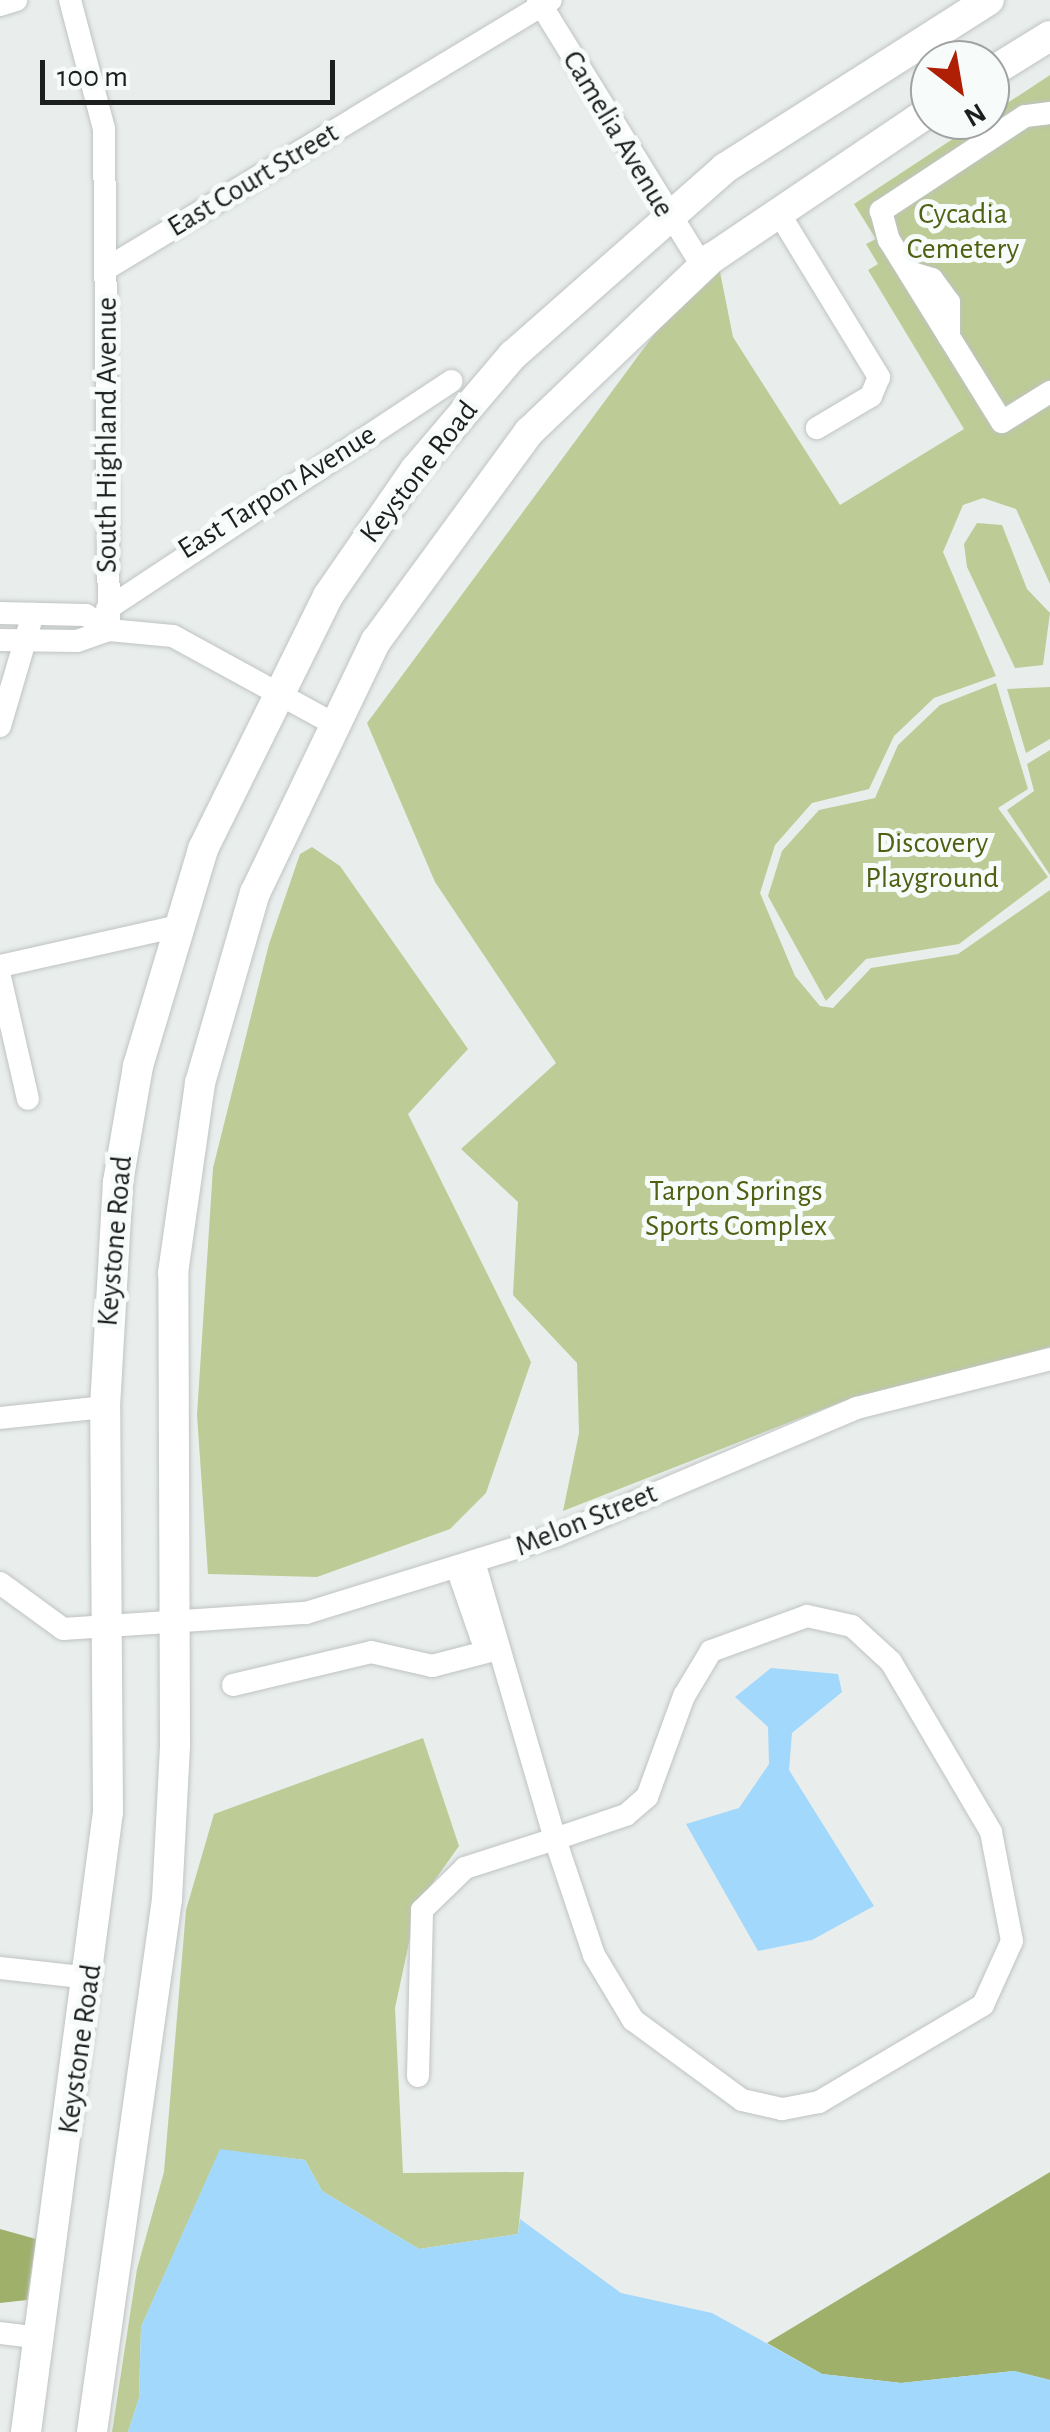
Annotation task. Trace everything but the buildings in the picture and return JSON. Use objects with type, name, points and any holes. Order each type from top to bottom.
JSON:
[{"type":"main road","points":[[664,214],[990,0]]},
{"type":"main road","points":[[1010,61],[1050,36]]},
{"type":"main road","points":[[702,266],[777,210],[910,124]]},
{"type":"main road","name":"Keystone Road","points":[[26,2432],[90,1978],[108,1812],[110,1627],[105,1407],[118,1182],[175,928],[276,688],[426,457],[513,355],[664,214]]},
{"type":"main road","name":"Keystone Road","points":[[92,2432],[165,1916],[174,1620],[169,1372],[184,1173],[255,892],[330,722],[470,504],[585,373],[702,266]]},
{"type":"street","points":[[0,5],[16,0]]},
{"type":"street","name":"South Highland Avenue","points":[[70,0],[104,129],[110,267],[108,619]]},
{"type":"street","name":"East Court Street","points":[[110,267],[543,2]]},
{"type":"street","name":"Camelia Avenue","points":[[543,2],[664,214],[702,266]]},
{"type":"street","points":[[1050,112],[1025,116],[882,211],[909,272],[1002,422],[1050,392]]},
{"type":"street","points":[[777,210],[879,377],[871,396],[817,428]]},
{"type":"street","name":"East Tarpon Avenue","points":[[108,619],[451,381]]},
{"type":"street","points":[[0,613],[86,615],[173,636],[276,688],[330,722]]},
{"type":"street","points":[[0,726],[32,640],[33,614]]},
{"type":"street","points":[[0,640],[77,641],[108,619]]},
{"type":"street","points":[[0,966],[175,928]]},
{"type":"street","points":[[0,977],[28,1099]]},
{"type":"street","name":"Melon Street","points":[[0,1584],[54,1628],[296,1615],[466,1565],[848,1411],[1050,1359]]},
{"type":"street","points":[[0,1418],[105,1407]]},
{"type":"street","points":[[418,2076],[422,1910],[465,1868],[555,1839],[626,1815],[650,1794],[684,1696],[711,1650],[766,1624],[828,1615],[884,1652],[992,1832],[1012,1942],[1006,1971],[983,2005],[819,2102],[762,2106],[634,2020],[594,1956],[555,1839],[466,1565]]},
{"type":"street","points":[[233,1685],[371,1652],[432,1666],[494,1650]]},
{"type":"street","points":[[0,1968],[90,1978]]},
{"type":"street","points":[[0,2334],[39,2338]]},
{"type":"green space","name":"Tarpon Springs Sports Complex","points":[[1050,75],[1050,584],[1016,509],[983,498],[963,505],[943,552],[996,676],[934,698],[894,736],[869,789],[812,803],[775,845],[760,893],[795,976],[820,1006],[833,1008],[871,968],[958,954],[1050,890],[1050,1347],[844,1401],[563,1511],[579,1433],[577,1363],[513,1295],[518,1202],[461,1149],[556,1063],[435,882],[367,723],[678,302],[719,267],[733,337],[840,505],[964,429],[868,270],[878,264],[866,244],[876,239],[854,204],[951,140],[1010,140],[1010,101]]},
{"type":"green space","points":[[977,523],[1002,525],[1027,589],[1050,613],[1043,665],[1015,668],[967,567],[964,544]]},
{"type":"green space","name":"Discovery Playground","points":[[996,683],[1028,789],[998,808],[1048,877],[959,944],[866,959],[826,1001],[768,896],[782,851],[819,810],[875,798],[898,745],[940,705]]},
{"type":"green space","points":[[1050,687],[1050,739],[1026,753],[1007,689]]},
{"type":"green space","points":[[1050,750],[1050,875],[1007,810],[1034,791],[1027,764]]},
{"type":"green space","points":[[312,847],[340,866],[468,1049],[408,1114],[531,1362],[486,1493],[450,1529],[317,1577],[208,1574],[197,1415],[213,1168],[269,944],[300,854]]},
{"type":"green space","points":[[423,1738],[459,1846],[417,1905],[395,2008],[403,2173],[524,2172],[518,2234],[419,2249],[322,2191],[305,2160],[220,2150],[141,2327],[139,2398],[128,2432],[112,2432],[137,2269],[164,2172],[186,1910],[214,1814]]},
{"type":"green space","points":[[1050,2172],[1050,2380],[1014,2371],[901,2383],[822,2374],[767,2343]]},
{"type":"green space","points":[[0,2229],[36,2239],[27,2300],[0,2303]]},
{"type":"water","points":[[771,1668],[838,1674],[842,1692],[792,1733],[789,1770],[874,1906],[812,1940],[758,1951],[686,1824],[739,1808],[769,1764],[768,1727],[735,1697]]},
{"type":"water","points":[[220,2149],[305,2160],[322,2191],[419,2249],[518,2234],[520,2219],[621,2293],[712,2313],[822,2374],[901,2383],[1014,2371],[1050,2380],[1050,2432],[128,2432],[139,2398],[141,2327]]},
{"type":"park label","name":"Cycadia Cemetery","points":[[963,231]]}]
